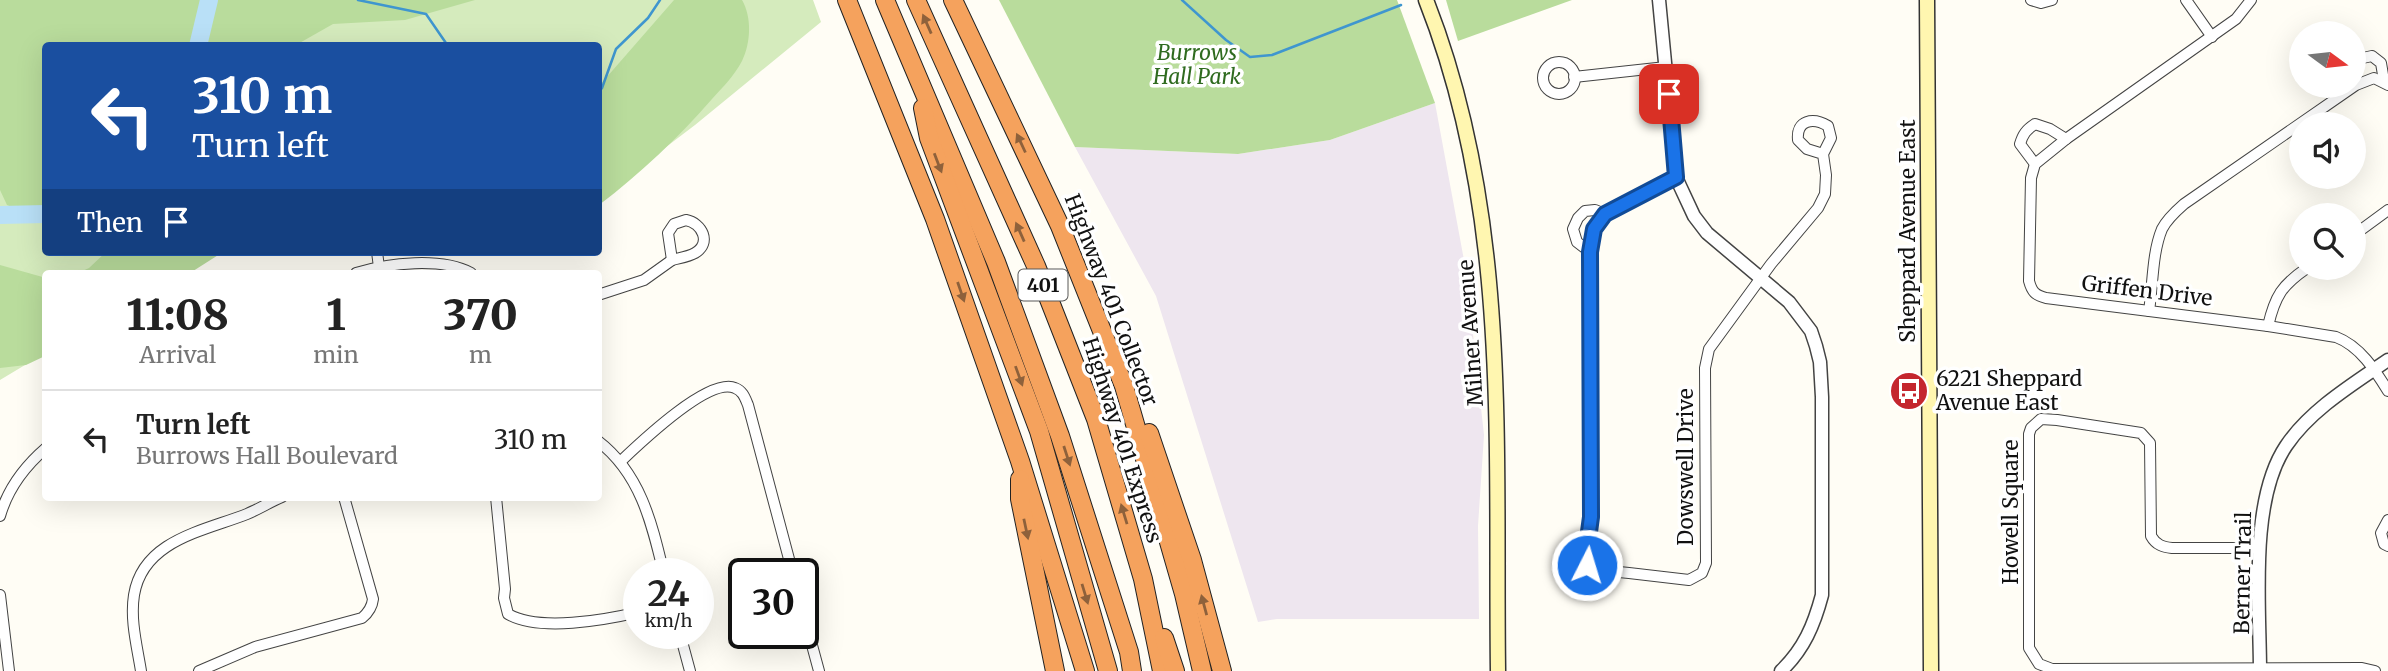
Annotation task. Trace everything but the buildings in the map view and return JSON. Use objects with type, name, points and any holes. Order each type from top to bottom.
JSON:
[{"type":"highway","points":[[847,0],[935,219],[1020,461],[1086,671]]},
{"type":"highway","name":"401","points":[[885,0],[996,262],[1060,436],[1129,652],[1132,671]]},
{"type":"highway","name":"Highway 401 Express","points":[[916,0],[1036,266],[1096,419],[1143,579],[1162,671]]},
{"type":"highway","name":"Highway 401 Collector","points":[[953,0],[1060,226],[1124,386],[1184,594],[1202,671]]},
{"type":"highway","points":[[916,74],[929,138],[1039,431],[1108,671]]},
{"type":"highway","points":[[1124,386],[1147,427],[1192,560],[1222,671]]},
{"type":"highway","points":[[1020,461],[1020,499],[1055,671]]},
{"type":"highway","points":[[1143,579],[1175,671]]},
{"type":"main road","name":"Milner Avenue","points":[[1426,0],[1453,83],[1472,161],[1482,212],[1492,301],[1498,421],[1498,671]]},
{"type":"main road","name":"Sheppard Avenue East","points":[[1927,0],[1931,671]]},
{"type":"street","points":[[1659,0],[1676,177],[1694,216],[1707,233],[1789,302],[1811,331],[1820,362],[1822,595],[1814,624],[1802,648],[1781,671]]},
{"type":"street","points":[[2031,0],[2040,4],[2052,0]]},
{"type":"street","points":[[2186,0],[2212,37]]},
{"type":"street","points":[[2035,164],[2066,139],[2236,19],[2251,0]]},
{"type":"street","points":[[2366,57],[2372,56],[2381,63],[2386,83]]},
{"type":"street","points":[[1574,77],[1666,67]]},
{"type":"street","points":[[2366,79],[2374,78],[2386,83]]},
{"type":"street","points":[[2149,311],[2158,243],[2163,227],[2172,215],[2331,98]]},
{"type":"street","name":"Griffen Drive","points":[[2066,139],[2035,124],[2022,135],[2020,144],[2035,164],[2031,192],[2029,281],[2037,296],[2325,335],[2345,341],[2373,370],[2388,391]]},
{"type":"street","points":[[1761,278],[1818,208],[1825,194],[1824,154]]},
{"type":"street","name":"Dowswell Drive","points":[[1676,177],[1605,214],[1594,229],[1590,252],[1591,517],[1586,554],[1587,565],[1597,573],[1619,572],[1689,580],[1702,573],[1706,563],[1704,368],[1709,349],[1761,278]]},
{"type":"street","name":"Dowswell Drive","points":[[1590,252],[1577,242],[1573,229],[1585,211],[1595,210],[1605,214]]},
{"type":"street","points":[[2366,226],[2388,210]]},
{"type":"street","points":[[378,256],[379,267]]},
{"type":"street","points":[[602,294],[644,279],[672,260]]},
{"type":"street","points":[[368,270],[444,264],[462,270]]},
{"type":"street","points":[[2268,326],[2277,295],[2290,280]]},
{"type":"street","name":"Berner Trail","points":[[2260,670],[2260,548],[2264,495],[2273,470],[2286,445],[2312,416],[2388,360]]},
{"type":"street","points":[[621,461],[673,416],[710,392],[725,386],[737,388],[743,393],[748,405],[789,558]]},
{"type":"street","name":"Howell Square","points":[[2260,548],[2172,548],[2154,541],[2151,536],[2150,443],[2141,433],[2041,419],[2031,428],[2029,648],[2034,660],[2052,669],[2260,670]]},
{"type":"street","points":[[602,444],[621,461],[643,497],[660,558]]},
{"type":"street","points":[[0,516],[6,496],[15,481],[42,452]]},
{"type":"street","points":[[141,671],[133,605],[137,584],[148,564],[163,549],[179,539],[273,501]]},
{"type":"street","points":[[199,671],[255,648],[362,618],[367,614],[373,599],[345,501]]},
{"type":"street","points":[[496,501],[505,589],[504,606],[508,614],[519,618],[566,623],[623,615]]},
{"type":"street","points":[[2388,520],[2381,533],[2384,544],[2388,546]]},
{"type":"street","points":[[0,595],[9,671]]},
{"type":"street","points":[[684,649],[690,671]]},
{"type":"street","points":[[813,649],[819,671]]},
{"type":"street","points":[[2260,670],[2362,668],[2375,671]]},
{"type":"shaded area","points":[[1435,103],[1466,271],[1484,435],[1478,526],[1479,619],[1277,619],[1258,622],[1156,296],[1075,147],[1238,154],[1330,140]]},
{"type":"green space","points":[[0,0],[813,0],[821,22],[695,125],[602,196],[602,42],[42,42],[42,256],[215,256],[190,270],[42,270],[42,355],[0,380]]},
{"type":"green space","points":[[0,0],[475,0],[405,20],[333,24],[301,42],[42,42],[42,213],[33,216],[7,205],[0,190]]},
{"type":"green space","points":[[674,0],[742,0],[749,22],[749,38],[739,66],[686,128],[602,203],[602,83]]},
{"type":"green space","name":"Burrows Hall Park","points":[[999,0],[1397,0],[1435,103],[1330,140],[1238,154],[1075,147]]},
{"type":"green space","points":[[1446,0],[1572,0],[1458,41]]},
{"type":"green space","points":[[102,256],[217,256],[195,270],[85,270]]},
{"type":"green space","points":[[0,265],[42,277],[42,357],[26,365],[0,368]]},
{"type":"waterway","points":[[199,42],[209,0]]},
{"type":"waterway","points":[[358,0],[426,14],[445,42]]},
{"type":"waterway","points":[[602,88],[616,49],[648,18],[660,0]]},
{"type":"waterway","points":[[1182,0],[1226,40],[1250,57],[1272,55],[1401,5]]},
{"type":"waterway","points":[[0,215],[42,214]]},
{"type":"place","name":"6221 Sheppard Avenue East","points":[[1909,391]]},
{"type":"route","points":[[1587,565],[1591,517],[1590,252],[1594,229],[1612,209],[1676,177],[1669,94]]}]
